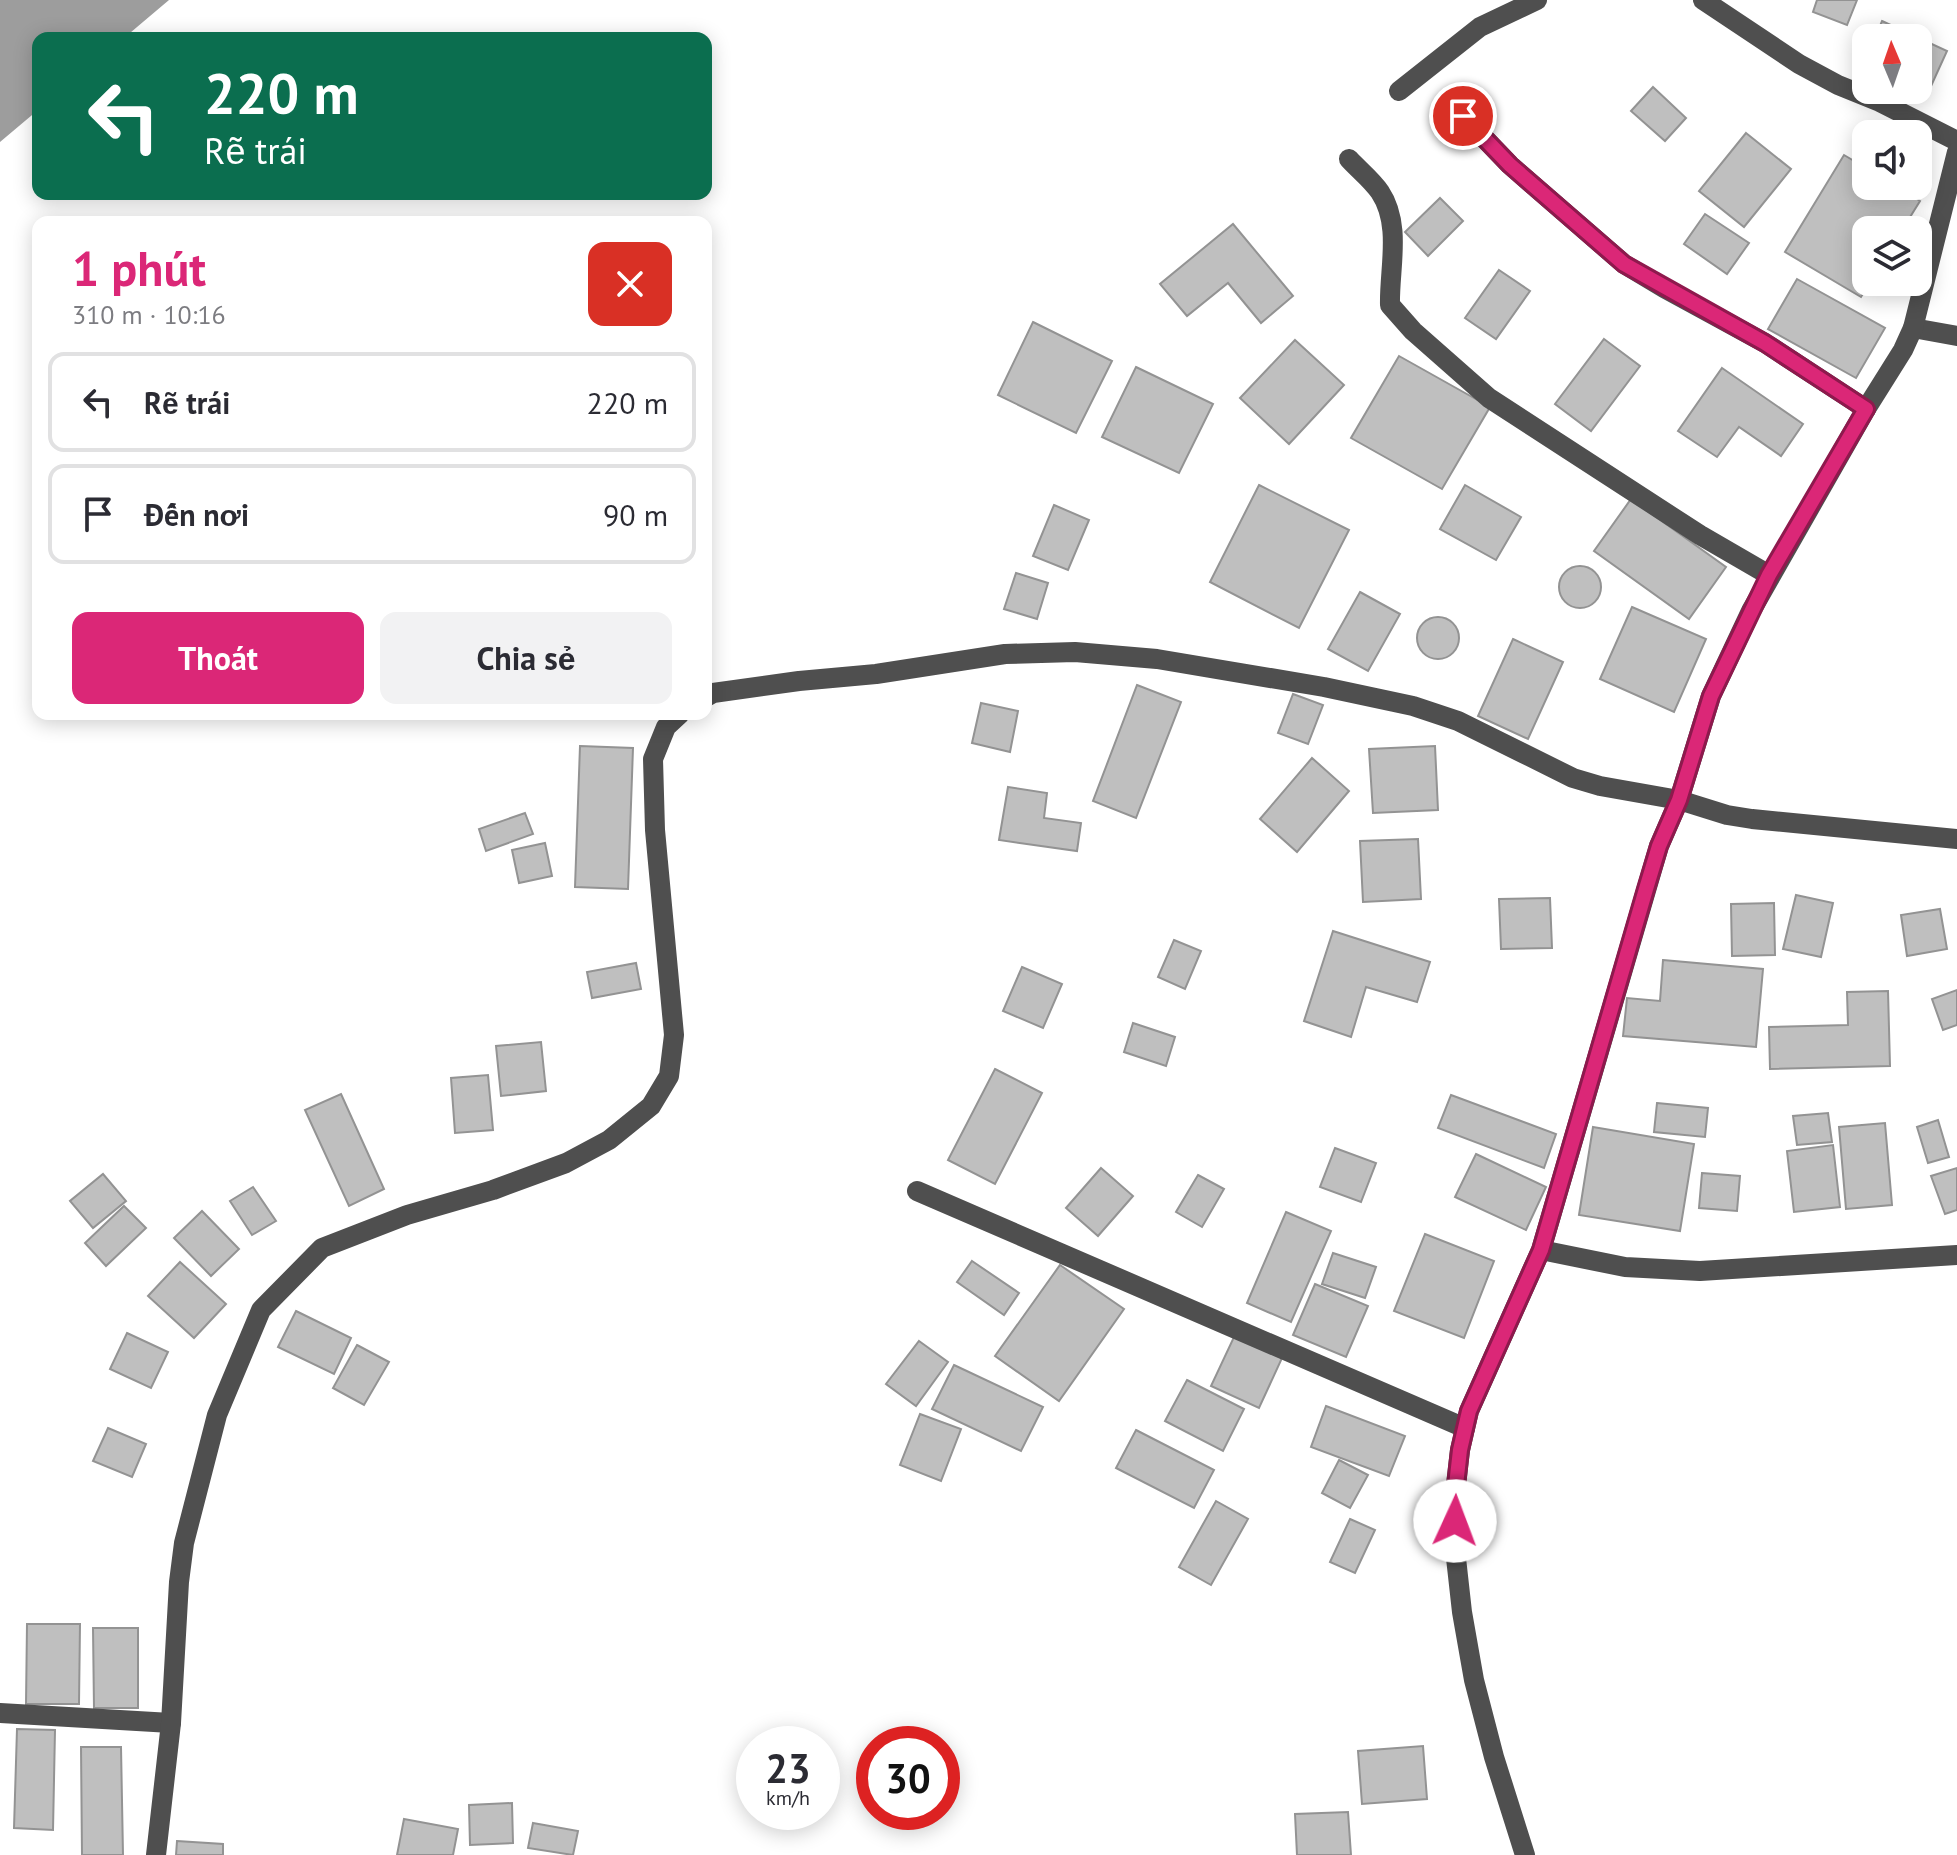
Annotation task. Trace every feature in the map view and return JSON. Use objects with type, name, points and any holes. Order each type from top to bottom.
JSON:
[{"type":"street","points":[[1399,91],[1480,27],[1537,0]]},
{"type":"street","points":[[1703,0],[1799,64],[1957,141]]},
{"type":"street","points":[[1463,116],[1510,165],[1624,264],[1765,343],[1866,409]]},
{"type":"street","points":[[1525,1855],[1490,1742],[1474,1680],[1462,1612],[1455,1549],[1455,1494],[1465,1428],[1477,1393],[1541,1250],[1659,846],[1679,800],[1711,696],[1769,575],[1903,350],[1913,328],[1957,152]]},
{"type":"street","points":[[1349,159],[1380,192],[1387,209],[1394,249],[1389,280],[1390,305],[1413,331],[1489,398],[1700,535],[1769,575]]},
{"type":"street","points":[[1913,328],[1957,336]]},
{"type":"street","points":[[712,694],[876,674],[1005,654],[1075,652],[1157,659],[1324,687],[1413,706],[1458,721],[1573,778],[1679,800],[1727,815],[1957,839]]},
{"type":"street","points":[[156,1855],[171,1723],[179,1582],[190,1513],[217,1415],[261,1310],[322,1248],[407,1215],[493,1190],[566,1163],[609,1140],[651,1106],[669,1076],[674,1035],[655,830],[653,759],[666,727],[674,720]]},
{"type":"street","points":[[917,1191],[1465,1428]]},
{"type":"street","points":[[1541,1250],[1625,1267],[1700,1271],[1957,1255]]},
{"type":"street","points":[[0,1713],[171,1723]]},
{"type":"shaded area","points":[[0,0],[169,0],[131,32],[32,32],[32,115],[0,142]]},
{"type":"building","points":[[1817,0],[1857,0],[1847,25],[1813,12]]},
{"type":"building","points":[[1932,44],[1947,51],[1932,84]]},
{"type":"building","points":[[1653,87],[1686,118],[1665,141],[1631,111]]},
{"type":"building","points":[[1746,133],[1791,169],[1744,227],[1699,191]]},
{"type":"building","points":[[1844,155],[1852,160],[1852,200],[1920,201],[1911,216],[1852,216],[1852,292],[1785,252]]},
{"type":"building","points":[[1440,198],[1463,221],[1428,256],[1405,232]]},
{"type":"building","points":[[1705,214],[1749,243],[1727,274],[1684,244]]},
{"type":"building","points":[[1233,224],[1293,296],[1261,323],[1228,283],[1187,316],[1160,284]]},
{"type":"building","points":[[1499,270],[1530,291],[1496,339],[1465,318]]},
{"type":"building","points":[[1797,279],[1885,328],[1856,378],[1768,329]]},
{"type":"building","points":[[1033,322],[1112,361],[1076,433],[998,395]]},
{"type":"building","points":[[1604,339],[1640,366],[1591,431],[1555,404]]},
{"type":"building","points":[[1295,340],[1344,385],[1289,444],[1240,398]]},
{"type":"building","points":[[1399,356],[1490,407],[1442,489],[1351,438]]},
{"type":"building","points":[[1136,367],[1213,404],[1179,473],[1102,437]]},
{"type":"building","points":[[1722,368],[1803,424],[1781,456],[1739,427],[1717,457],[1678,431]]},
{"type":"building","points":[[1259,485],[1349,530],[1299,628],[1210,582]]},
{"type":"building","points":[[1465,485],[1521,517],[1496,560],[1440,529]]},
{"type":"building","points":[[1631,499],[1726,567],[1689,619],[1594,551]]},
{"type":"building","points":[[1054,505],[1089,520],[1068,570],[1033,556]]},
{"type":"building","points":[[1580,566],[1595,572],[1601,587],[1595,602],[1580,608],[1565,602],[1559,587],[1565,572]]},
{"type":"building","points":[[1016,573],[1048,583],[1037,619],[1004,609]]},
{"type":"building","points":[[1360,592],[1400,614],[1368,671],[1328,649]]},
{"type":"building","points":[[1632,607],[1706,639],[1674,712],[1600,679]]},
{"type":"building","points":[[1438,617],[1453,623],[1459,638],[1453,653],[1438,659],[1423,653],[1417,638],[1423,623]]},
{"type":"building","points":[[1513,639],[1563,662],[1528,739],[1478,716]]},
{"type":"building","points":[[1137,685],[1181,702],[1136,818],[1093,801]]},
{"type":"building","points":[[1293,694],[1323,705],[1308,744],[1278,733]]},
{"type":"building","points":[[981,703],[1018,711],[1010,752],[972,743]]},
{"type":"building","points":[[580,746],[633,748],[628,889],[575,887]]},
{"type":"building","points":[[1435,746],[1438,810],[1373,813],[1369,749]]},
{"type":"building","points":[[1312,758],[1349,791],[1297,852],[1260,819]]},
{"type":"building","points":[[1008,787],[1047,793],[1044,818],[1081,823],[1077,851],[999,840]]},
{"type":"building","points":[[525,813],[533,834],[486,851],[479,829]]},
{"type":"building","points":[[1418,839],[1421,899],[1363,902],[1360,841]]},
{"type":"building","points":[[545,843],[552,876],[519,883],[512,850]]},
{"type":"building","points":[[1796,895],[1833,903],[1821,957],[1783,949]]},
{"type":"building","points":[[1550,898],[1552,948],[1501,949],[1499,899]]},
{"type":"building","points":[[1774,903],[1775,955],[1732,956],[1731,904]]},
{"type":"building","points":[[1940,909],[1947,949],[1907,956],[1901,915]]},
{"type":"building","points":[[1333,931],[1430,962],[1417,1002],[1366,987],[1351,1037],[1304,1021]]},
{"type":"building","points":[[1174,940],[1201,951],[1185,989],[1158,977]]},
{"type":"building","points":[[1663,960],[1763,969],[1756,1047],[1623,1036],[1627,998],[1660,1001]]},
{"type":"building","points":[[636,963],[641,989],[592,998],[587,972]]},
{"type":"building","points":[[1022,967],[1062,984],[1043,1028],[1003,1011]]},
{"type":"building","points":[[1957,990],[1957,1025],[1943,1030],[1932,999]]},
{"type":"building","points":[[1888,991],[1890,1066],[1770,1069],[1769,1027],[1848,1025],[1847,992]]},
{"type":"building","points":[[1133,1023],[1175,1037],[1166,1066],[1124,1052]]},
{"type":"building","points":[[541,1042],[546,1091],[501,1096],[496,1046]]},
{"type":"building","points":[[995,1069],[1042,1093],[995,1184],[948,1160]]},
{"type":"building","points":[[488,1075],[493,1130],[455,1133],[451,1078]]},
{"type":"building","points":[[341,1094],[384,1189],[349,1206],[305,1110]]},
{"type":"building","points":[[1451,1095],[1556,1134],[1544,1168],[1438,1128]]},
{"type":"building","points":[[1657,1103],[1708,1108],[1705,1137],[1654,1132]]},
{"type":"building","points":[[1828,1113],[1832,1142],[1797,1145],[1793,1116]]},
{"type":"building","points":[[1938,1120],[1949,1157],[1928,1163],[1917,1127]]},
{"type":"building","points":[[1885,1123],[1892,1205],[1846,1209],[1839,1127]]},
{"type":"building","points":[[1593,1127],[1694,1144],[1680,1231],[1579,1215]]},
{"type":"building","points":[[1833,1145],[1840,1207],[1794,1212],[1787,1151]]},
{"type":"building","points":[[1335,1148],[1376,1163],[1361,1202],[1320,1187]]},
{"type":"building","points":[[1476,1154],[1546,1187],[1526,1230],[1455,1197]]},
{"type":"building","points":[[1101,1168],[1133,1196],[1098,1236],[1066,1208]]},
{"type":"building","points":[[1957,1168],[1957,1210],[1945,1214],[1931,1176]]},
{"type":"building","points":[[1702,1173],[1740,1176],[1737,1211],[1699,1208]]},
{"type":"building","points":[[103,1174],[126,1201],[93,1228],[70,1201]]},
{"type":"building","points":[[1198,1175],[1224,1189],[1202,1227],[1176,1212]]},
{"type":"building","points":[[253,1187],[276,1221],[252,1235],[230,1201]]},
{"type":"building","points":[[124,1206],[146,1228],[106,1266],[85,1243]]},
{"type":"building","points":[[202,1211],[239,1249],[211,1276],[174,1238]]},
{"type":"building","points":[[1286,1212],[1331,1231],[1291,1322],[1247,1303]]},
{"type":"building","points":[[1425,1234],[1494,1261],[1464,1338],[1394,1311]]},
{"type":"building","points":[[1333,1253],[1376,1267],[1365,1298],[1322,1284]]},
{"type":"building","points":[[972,1261],[1019,1293],[1004,1315],[957,1282]]},
{"type":"building","points":[[180,1262],[226,1304],[194,1338],[148,1296]]},
{"type":"building","points":[[1060,1265],[1124,1309],[1059,1401],[995,1356]]},
{"type":"building","points":[[1315,1284],[1368,1306],[1346,1357],[1293,1335]]},
{"type":"building","points":[[296,1311],[351,1338],[334,1374],[278,1347]]},
{"type":"building","points":[[127,1333],[168,1352],[151,1388],[110,1369]]},
{"type":"building","points":[[1234,1337],[1282,1358],[1259,1408],[1211,1386]]},
{"type":"building","points":[[919,1341],[948,1362],[916,1406],[886,1384]]},
{"type":"building","points":[[357,1345],[389,1362],[364,1405],[333,1388]]},
{"type":"building","points":[[954,1365],[1043,1407],[1021,1451],[932,1409]]},
{"type":"building","points":[[1187,1380],[1244,1409],[1223,1451],[1165,1421]]},
{"type":"building","points":[[1326,1406],[1405,1436],[1389,1476],[1311,1447]]},
{"type":"building","points":[[920,1414],[961,1429],[941,1481],[900,1465]]},
{"type":"building","points":[[108,1428],[146,1444],[132,1477],[93,1461]]},
{"type":"building","points":[[1136,1430],[1214,1470],[1194,1508],[1116,1468]]},
{"type":"building","points":[[1339,1460],[1368,1475],[1350,1508],[1322,1493]]},
{"type":"building","points":[[1216,1501],[1248,1519],[1211,1585],[1179,1567]]},
{"type":"building","points":[[1350,1519],[1375,1530],[1355,1573],[1330,1562]]},
{"type":"building","points":[[27,1624],[80,1624],[79,1704],[26,1704]]},
{"type":"building","points":[[93,1628],[138,1628],[138,1708],[94,1708]]},
{"type":"building","points":[[17,1729],[55,1730],[53,1830],[14,1828]]},
{"type":"building","points":[[1423,1746],[1427,1799],[1362,1804],[1358,1751]]},
{"type":"building","points":[[81,1747],[121,1747],[123,1855],[82,1855]]},
{"type":"building","points":[[512,1803],[513,1843],[470,1845],[469,1805]]},
{"type":"building","points":[[1348,1812],[1351,1855],[1297,1855],[1295,1814]]},
{"type":"building","points":[[404,1819],[458,1829],[453,1855],[397,1855]]},
{"type":"building","points":[[533,1823],[578,1831],[573,1855],[528,1848]]},
{"type":"building","points":[[177,1841],[223,1844],[223,1855],[176,1855]]},
{"type":"route","points":[[1455,1521],[1460,1450],[1469,1411],[1541,1250],[1659,846],[1679,800],[1711,696],[1769,575],[1866,409],[1765,343],[1624,264],[1510,165],[1463,116]]}]
